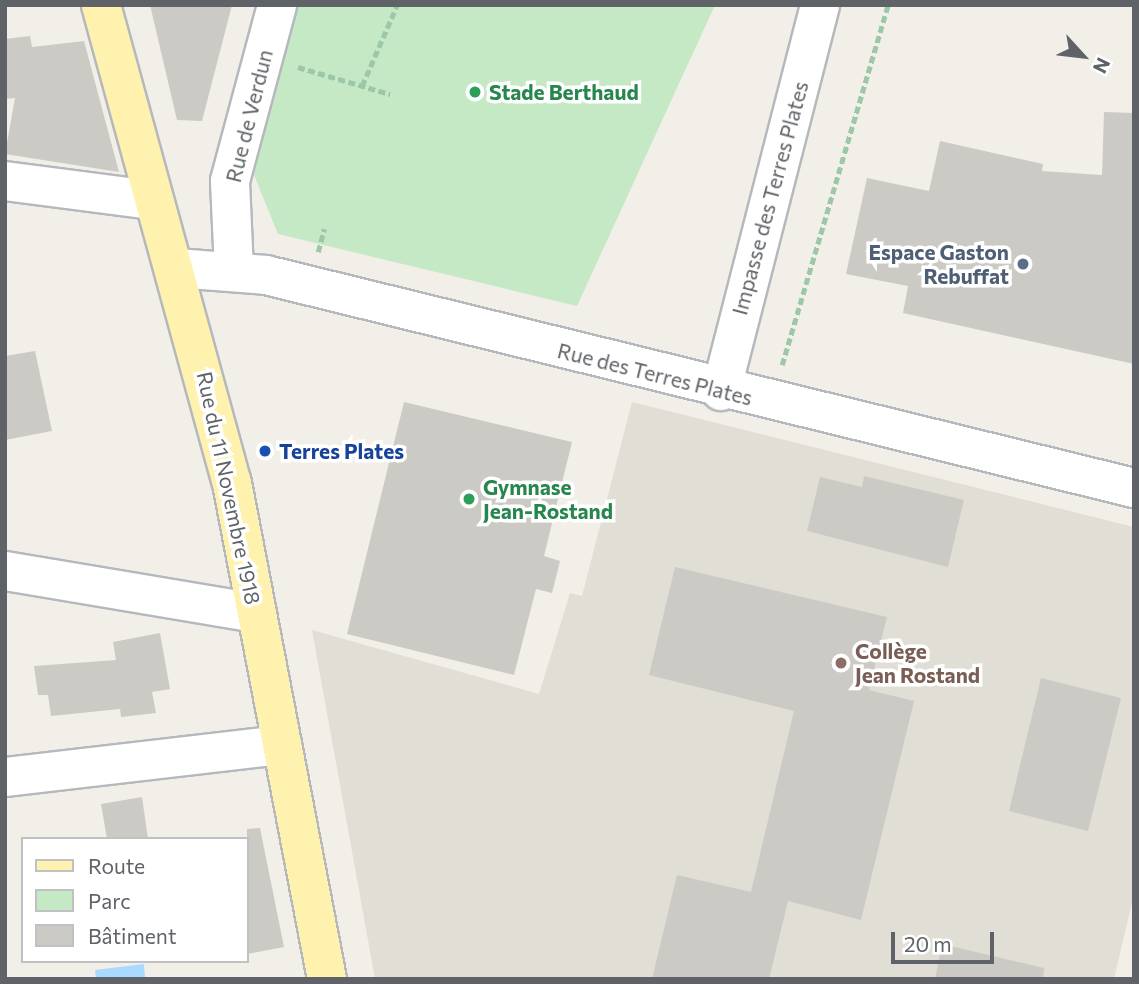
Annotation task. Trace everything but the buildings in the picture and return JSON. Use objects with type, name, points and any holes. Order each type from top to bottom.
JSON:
[{"type":"main road","name":"Rue du 11 Novembre 1918","points":[[101,5],[152,200],[176,268],[232,483],[327,979]]},
{"type":"street","name":"Rue de Verdun","points":[[234,270],[230,181],[277,5]]},
{"type":"street","name":"Impasse des Terres Plates","points":[[721,391],[820,5]]},
{"type":"street","points":[[5,181],[152,200]]},
{"type":"street","name":"Rue des Terres Plates","points":[[176,268],[234,270],[770,403],[1134,488]]},
{"type":"street","points":[[5,571],[257,613]]},
{"type":"street","points":[[5,777],[282,745]]},
{"type":"path","points":[[362,86],[397,5]]},
{"type":"path","points":[[770,403],[888,5]]},
{"type":"path","points":[[264,57],[390,94]]},
{"type":"shaded area","name":"Collège Jean Rostand","points":[[632,402],[1134,527],[1134,894],[1114,979],[375,979],[312,630],[539,694],[570,593],[582,596]]},
{"type":"green space","name":"Stade Berthaud","points":[[297,5],[715,5],[577,306],[278,234],[254,175]]},
{"type":"water","points":[[144,964],[145,979],[96,979],[95,970]]},
{"type":"place","name":"Stade Berthaud","points":[[475,92]]},
{"type":"place","name":"Espace Gaston Rebuffat","points":[[1023,264]]},
{"type":"place","name":"Terres Plates","points":[[265,451]]},
{"type":"place","name":"Gymnase Jean-Rostand","points":[[469,499]]},
{"type":"place","name":"Collège Jean Rostand","points":[[841,663]]}]
